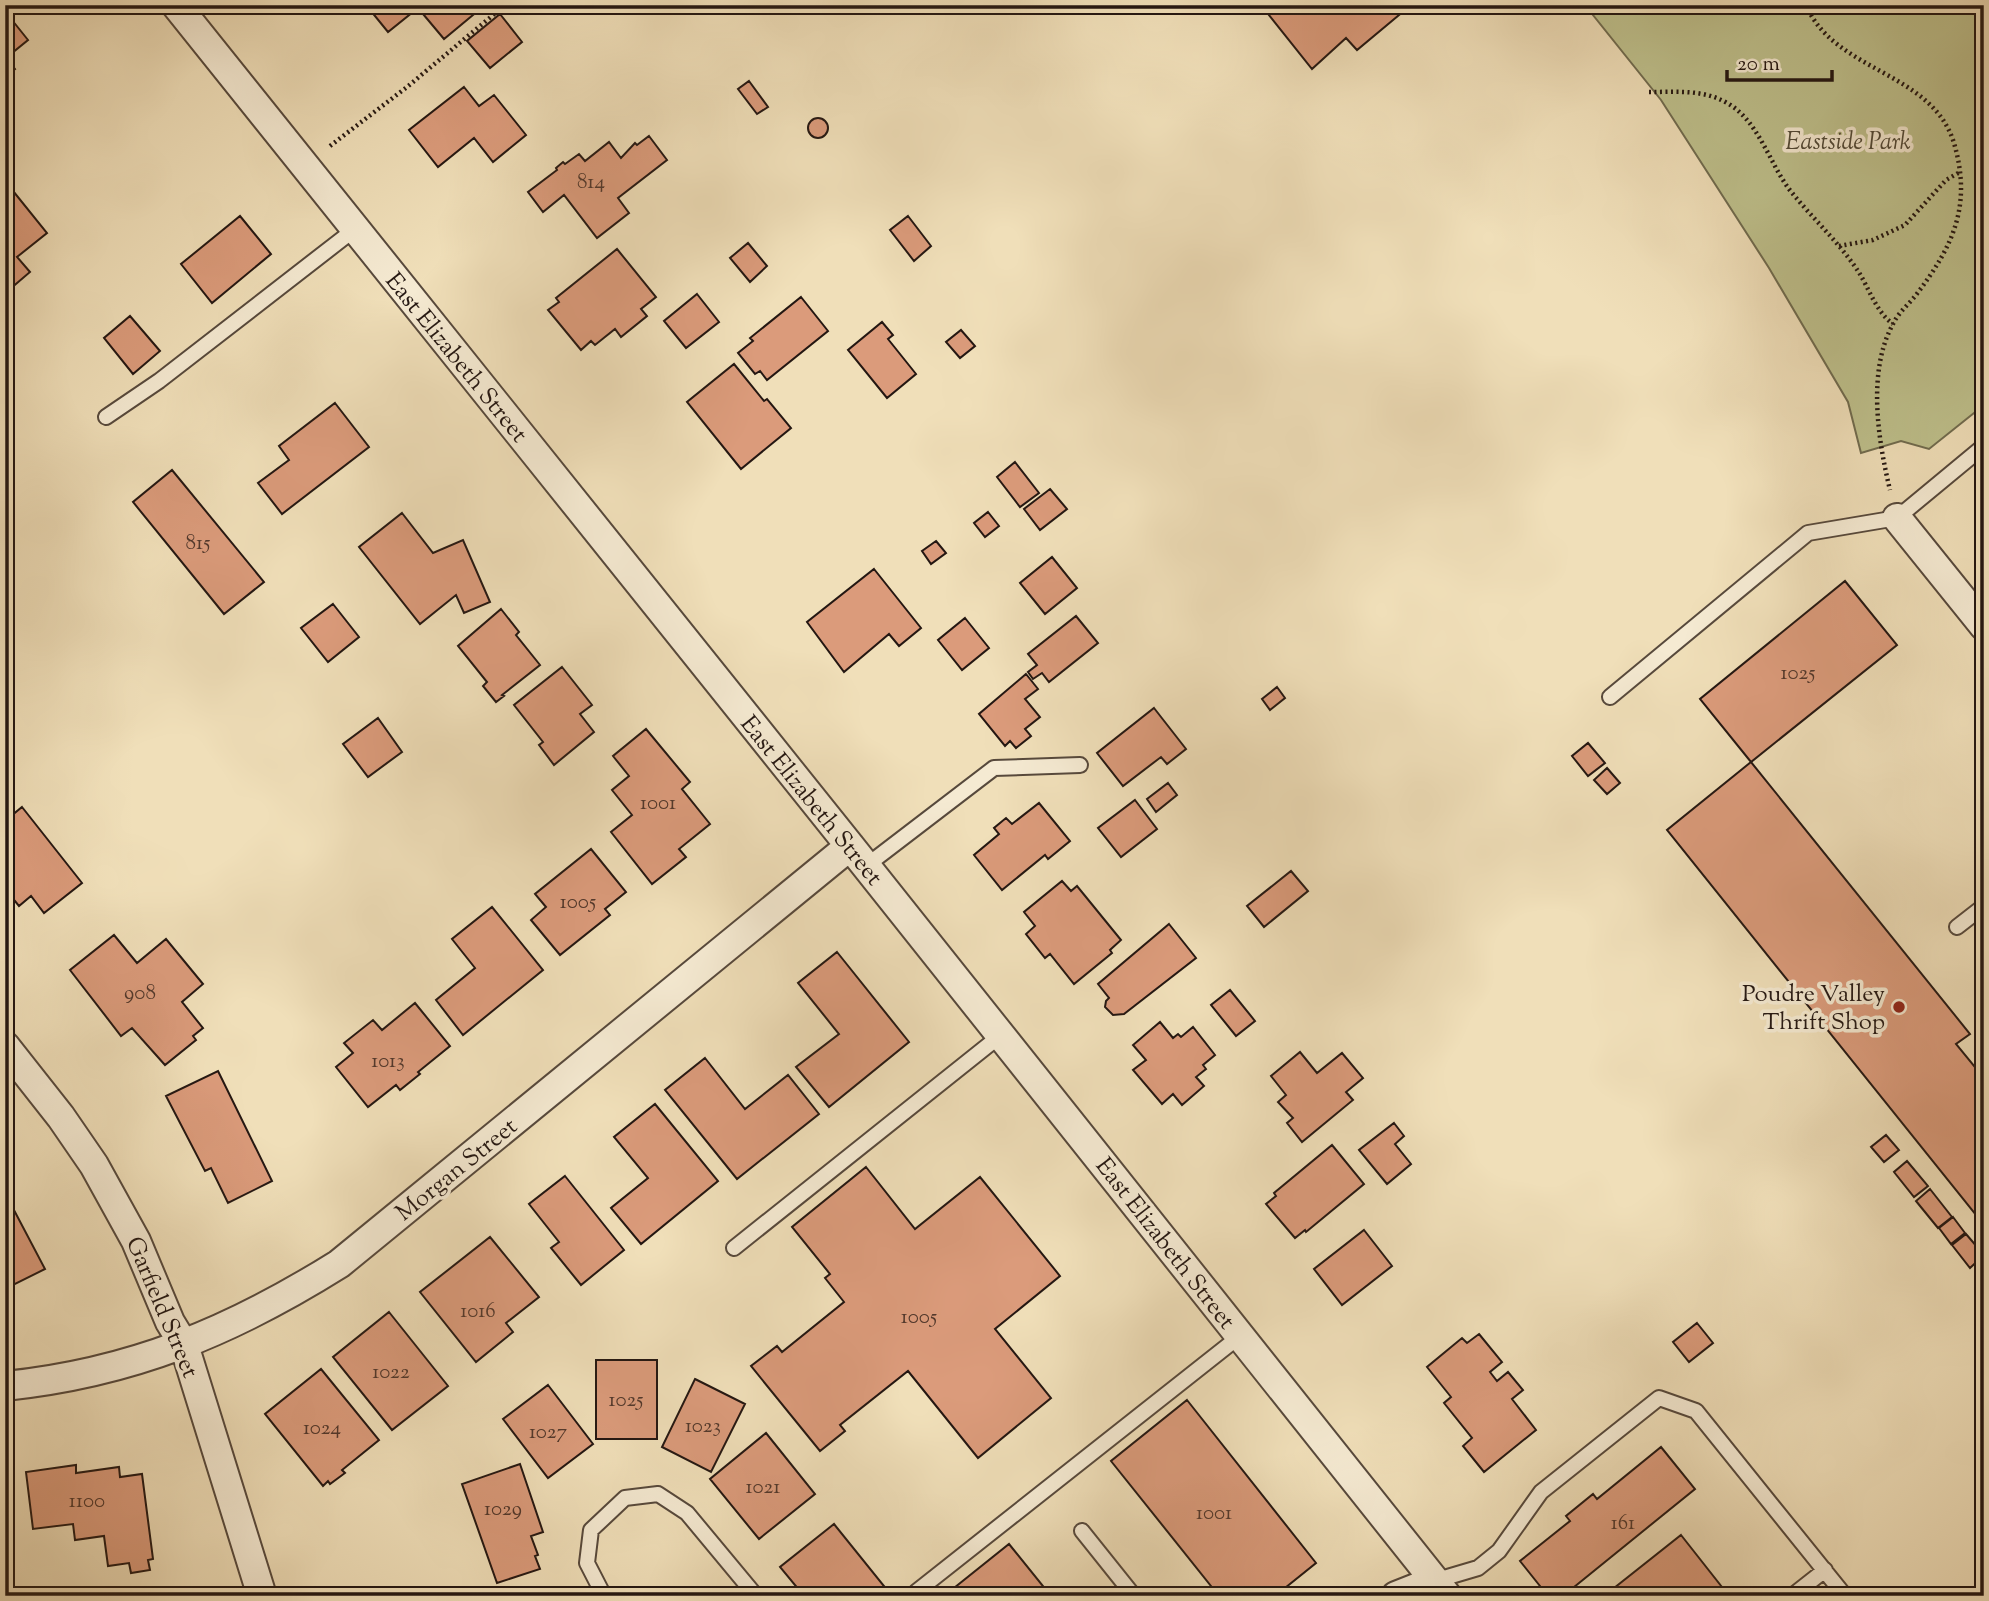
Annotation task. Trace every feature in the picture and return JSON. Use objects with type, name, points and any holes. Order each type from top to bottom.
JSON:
[{"type":"street","name":"East Elizabeth Street","points":[[176,5],[1440,1588]]},
{"type":"street","points":[[1897,518],[1984,626]]},
{"type":"street","name":"Morgan Street","points":[[5,1386],[111,1368],[184,1345],[275,1303],[340,1264],[858,856]]},
{"type":"street","name":"Garfield Street","points":[[5,1046],[61,1117],[94,1165],[136,1241],[170,1322],[184,1345],[262,1596]]},
{"type":"street","points":[[1396,1596],[1440,1588]]},
{"type":"lane","points":[[106,417],[159,381],[355,229]]},
{"type":"lane","points":[[1610,697],[1808,533],[1897,518],[1984,446]]},
{"type":"lane","points":[[858,856],[994,768],[1080,765]]},
{"type":"lane","points":[[1957,927],[1984,906]]},
{"type":"lane","points":[[734,1248],[1001,1035]]},
{"type":"lane","points":[[916,1592],[1240,1336]]},
{"type":"lane","points":[[1440,1588],[1478,1568],[1499,1551],[1541,1492],[1659,1398],[1696,1411],[1845,1596]]},
{"type":"lane","points":[[604,1596],[587,1563],[591,1530],[625,1498],[658,1494],[687,1513],[756,1596]]},
{"type":"lane","points":[[1082,1531],[1134,1596]]},
{"type":"lane","points":[[1792,1596],[1825,1570]]},
{"type":"path","points":[[304,167],[407,87],[505,5]]},
{"type":"path","points":[[1806,5],[1821,31],[1839,47],[1915,91],[1938,113],[1953,139],[1961,171],[1960,218],[1948,247],[1918,293],[1893,324],[1881,359],[1876,395],[1882,456],[1897,518]]},
{"type":"path","points":[[1649,92],[1695,91],[1728,103],[1749,122],[1789,188],[1839,246],[1857,270],[1884,317],[1893,324]]},
{"type":"path","points":[[1839,246],[1873,240],[1905,225],[1946,180],[1961,171]]},
{"type":"green space","name":"Eastside Park","points":[[1585,5],[1972,5],[1984,22],[1984,405],[1929,449],[1901,441],[1861,453],[1848,402],[1769,268],[1661,100]]},
{"type":"building","points":[[366,5],[485,5],[444,39],[418,8],[388,32]]},
{"type":"building","points":[[1261,5],[1411,5],[1357,50],[1346,38],[1312,69]]},
{"type":"building","points":[[500,14],[522,42],[490,68],[467,41]]},
{"type":"building","points":[[12,20],[28,40],[6,58],[15,69],[5,77],[5,25]]},
{"type":"building","points":[[749,81],[768,107],[757,114],[738,89]]},
{"type":"building","points":[[464,87],[479,106],[494,95],[526,135],[493,162],[474,138],[438,167],[409,130]]},
{"type":"building","points":[[818,118],[825,121],[828,128],[825,135],[818,138],[811,135],[808,128],[811,121]]},
{"type":"building","points":[[649,136],[667,160],[618,198],[629,213],[597,238],[564,195],[543,212],[528,192],[557,170],[563,162],[565,164],[579,154],[585,161],[609,142],[621,158],[635,143],[637,145]]},
{"type":"building","points":[[5,181],[47,233],[17,257],[30,272],[10,289],[5,283]]},
{"type":"building","points":[[240,216],[271,254],[212,303],[181,264]]},
{"type":"building","points":[[908,216],[931,246],[914,261],[890,230]]},
{"type":"building","points":[[748,243],[767,266],[750,282],[730,258]]},
{"type":"building","points":[[617,249],[656,297],[641,309],[647,316],[621,337],[615,329],[595,345],[591,341],[581,350],[548,310],[559,302],[556,298]]},
{"type":"building","points":[[697,294],[719,322],[686,348],[664,321]]},
{"type":"building","points":[[801,297],[828,331],[767,380],[760,371],[755,374],[738,353],[753,341],[750,338]]},
{"type":"building","points":[[130,316],[160,351],[133,374],[104,338]]},
{"type":"building","points":[[882,322],[893,335],[888,339],[916,374],[887,398],[848,350]]},
{"type":"building","points":[[961,330],[975,346],[960,358],[946,342]]},
{"type":"building","points":[[734,364],[764,401],[767,399],[791,428],[741,469],[687,402]]},
{"type":"building","points":[[335,403],[369,447],[282,514],[258,483],[289,460],[279,446]]},
{"type":"building","points":[[1015,462],[1039,493],[1020,507],[997,477]]},
{"type":"building","points":[[172,470],[264,582],[224,614],[133,502]]},
{"type":"building","points":[[1050,489],[1067,509],[1040,530],[1024,509]]},
{"type":"building","points":[[988,512],[999,526],[985,537],[974,523]]},
{"type":"building","points":[[402,513],[433,553],[463,540],[490,602],[464,613],[456,595],[420,624],[359,547]]},
{"type":"building","points":[[936,541],[946,553],[931,564],[922,551]]},
{"type":"building","points":[[1052,557],[1077,588],[1045,614],[1020,583]]},
{"type":"building","points":[[874,569],[921,628],[899,646],[889,634],[844,672],[807,622]]},
{"type":"building","points":[[1845,581],[1897,645],[1751,762],[1700,699]]},
{"type":"building","points":[[333,604],[359,637],[328,662],[301,628]]},
{"type":"building","points":[[501,609],[519,632],[516,635],[540,665],[496,702],[483,686],[487,682],[458,646]]},
{"type":"building","points":[[1076,616],[1098,643],[1049,682],[1042,673],[1033,679],[1028,672],[1037,665],[1028,654]]},
{"type":"building","points":[[965,618],[989,648],[962,670],[938,640]]},
{"type":"building","points":[[562,667],[592,705],[580,714],[594,732],[554,765],[539,745],[543,742],[514,705]]},
{"type":"building","points":[[1026,674],[1038,689],[1025,699],[1040,717],[1025,729],[1031,736],[1016,748],[1010,741],[1005,746],[979,714]]},
{"type":"building","points":[[1277,687],[1285,698],[1270,710],[1262,699]]},
{"type":"building","points":[[1154,708],[1186,749],[1167,764],[1161,757],[1123,786],[1097,753]]},
{"type":"building","points":[[378,718],[402,752],[368,777],[343,744]]},
{"type":"building","points":[[646,729],[690,782],[682,789],[710,824],[679,849],[686,857],[652,884],[611,832],[632,815],[612,790],[629,776],[613,756]]},
{"type":"building","points":[[1588,743],[1605,763],[1588,776],[1572,756]]},
{"type":"building","points":[[1751,762],[1970,1034],[1956,1044],[1984,1078],[1984,1225],[1667,830]]},
{"type":"building","points":[[1607,768],[1620,783],[1607,794],[1594,780]]},
{"type":"building","points":[[1168,783],[1177,795],[1156,812],[1147,799]]},
{"type":"building","points":[[1135,800],[1157,829],[1121,857],[1098,828]]},
{"type":"building","points":[[1039,803],[1070,841],[1048,859],[1045,855],[1002,890],[974,855],[999,834],[994,828],[1006,818],[1012,824]]},
{"type":"building","points":[[22,807],[82,883],[44,913],[31,896],[19,906],[5,889],[5,809],[11,816]]},
{"type":"building","points":[[591,849],[626,892],[605,909],[610,915],[560,955],[531,920],[546,907],[535,894]]},
{"type":"building","points":[[1291,871],[1308,891],[1264,927],[1247,906]]},
{"type":"building","points":[[1062,881],[1071,891],[1077,886],[1121,940],[1110,950],[1112,953],[1074,984],[1050,954],[1045,958],[1026,934],[1035,926],[1024,912]]},
{"type":"building","points":[[492,907],[543,970],[463,1035],[436,1000],[475,968],[452,939]]},
{"type":"building","points":[[1169,924],[1196,958],[1124,1014],[1113,1015],[1105,1007],[1109,998],[1098,984]]},
{"type":"building","points":[[114,935],[137,963],[166,939],[203,984],[182,1002],[203,1028],[193,1036],[196,1040],[165,1065],[132,1028],[121,1036],[70,970]]},
{"type":"building","points":[[837,952],[909,1042],[829,1107],[796,1067],[839,1034],[798,983]]},
{"type":"building","points":[[1230,990],[1255,1021],[1236,1036],[1211,1005]]},
{"type":"building","points":[[415,1003],[450,1046],[400,1090],[396,1085],[368,1107],[336,1067],[353,1053],[344,1043],[373,1020],[382,1030]]},
{"type":"building","points":[[1160,1022],[1173,1038],[1178,1034],[1181,1037],[1193,1027],[1215,1055],[1203,1065],[1206,1069],[1196,1077],[1204,1086],[1182,1105],[1173,1094],[1162,1104],[1133,1070],[1146,1060],[1133,1045]]},
{"type":"building","points":[[1300,1052],[1317,1073],[1342,1053],[1363,1078],[1346,1092],[1353,1100],[1302,1142],[1287,1123],[1293,1118],[1278,1102],[1286,1095],[1271,1076]]},
{"type":"building","points":[[705,1058],[745,1109],[788,1075],[819,1114],[737,1179],[665,1090]]},
{"type":"building","points":[[218,1071],[272,1181],[228,1203],[211,1168],[205,1171],[166,1096]]},
{"type":"building","points":[[655,1104],[718,1181],[641,1244],[611,1208],[648,1178],[614,1137]]},
{"type":"building","points":[[1394,1123],[1404,1136],[1395,1144],[1411,1164],[1387,1184],[1359,1150]]},
{"type":"building","points":[[1886,1135],[1899,1150],[1884,1162],[1871,1147]]},
{"type":"building","points":[[1332,1145],[1364,1184],[1295,1238],[1266,1204],[1276,1196],[1274,1193]]},
{"type":"building","points":[[1907,1161],[1928,1186],[1914,1197],[1894,1172]]},
{"type":"building","points":[[866,1167],[915,1229],[980,1177],[1060,1276],[995,1329],[1051,1398],[978,1458],[908,1371],[840,1425],[845,1431],[820,1451],[751,1366],[777,1346],[782,1352],[844,1302],[825,1278],[830,1274],[792,1227]]},
{"type":"building","points":[[565,1176],[624,1250],[581,1285],[551,1248],[559,1242],[529,1204]]},
{"type":"building","points":[[1930,1189],[1952,1217],[1938,1228],[1916,1201]]},
{"type":"building","points":[[5,1193],[45,1269],[5,1289]]},
{"type":"building","points":[[1953,1217],[1965,1233],[1951,1244],[1939,1228]]},
{"type":"building","points":[[1364,1230],[1392,1266],[1342,1305],[1314,1269]]},
{"type":"building","points":[[1966,1234],[1984,1255],[1970,1268],[1952,1245]]},
{"type":"building","points":[[490,1237],[539,1297],[506,1323],[513,1332],[476,1362],[420,1292]]},
{"type":"building","points":[[389,1312],[448,1386],[392,1430],[333,1357]]},
{"type":"building","points":[[1697,1323],[1713,1343],[1689,1362],[1673,1342]]},
{"type":"building","points":[[1479,1334],[1502,1362],[1490,1372],[1497,1381],[1508,1372],[1523,1390],[1512,1399],[1536,1430],[1484,1472],[1463,1446],[1472,1438],[1444,1403],[1451,1397],[1427,1367],[1462,1338],[1467,1343]]},
{"type":"building","points":[[596,1360],[657,1360],[657,1439],[596,1439]]},
{"type":"building","points":[[321,1369],[379,1440],[342,1470],[345,1473],[323,1486],[265,1414]]},
{"type":"building","points":[[695,1379],[745,1404],[711,1472],[662,1447]]},
{"type":"building","points":[[548,1385],[593,1444],[548,1478],[503,1419]]},
{"type":"building","points":[[1187,1400],[1316,1563],[1275,1596],[1219,1596],[1111,1461]]},
{"type":"building","points":[[766,1433],[815,1494],[759,1539],[710,1479]]},
{"type":"building","points":[[1661,1447],[1695,1489],[1563,1596],[1548,1596],[1520,1561],[1570,1521],[1566,1516],[1593,1494],[1597,1499]]},
{"type":"building","points":[[520,1464],[543,1532],[531,1536],[540,1569],[497,1583],[462,1484]]},
{"type":"building","points":[[76,1465],[76,1473],[119,1467],[120,1477],[142,1474],[153,1559],[148,1560],[150,1570],[131,1573],[129,1563],[108,1566],[104,1536],[75,1540],[73,1524],[33,1529],[26,1472]]},
{"type":"building","points":[[834,1524],[892,1596],[804,1596],[780,1567]]},
{"type":"building","points":[[1681,1535],[1729,1596],[1604,1596]]},
{"type":"building","points":[[1009,1544],[1051,1596],[944,1596]]},
{"type":"place","name":"Poudre Valley Thrift Shop","points":[[1899,1007]]}]
